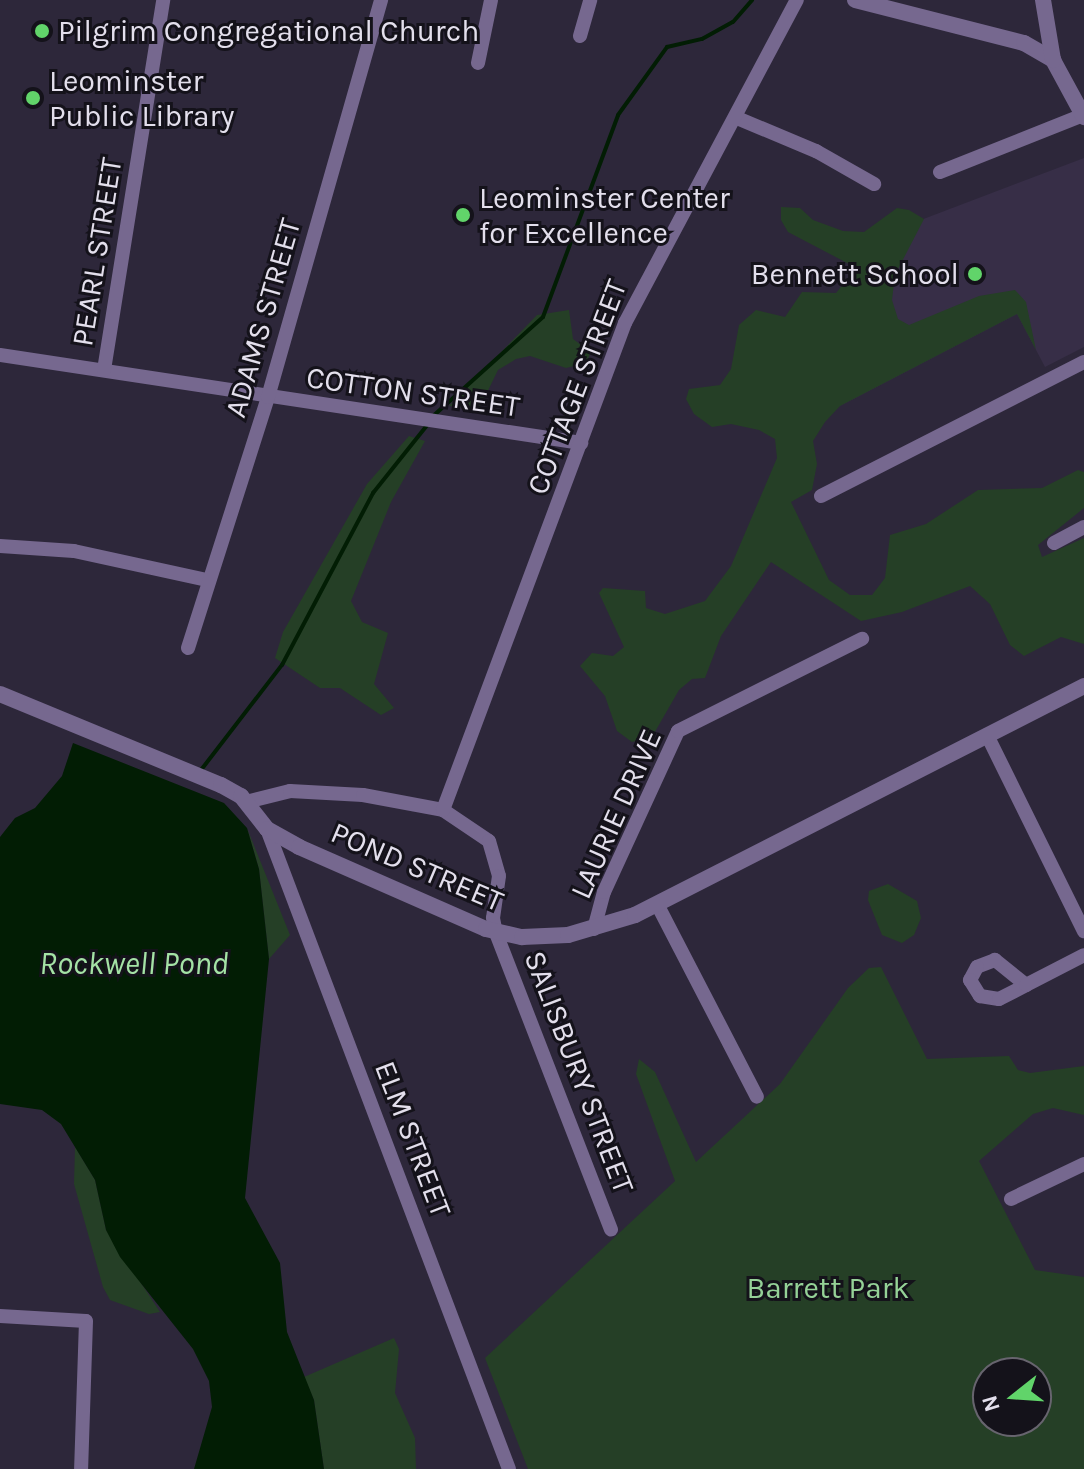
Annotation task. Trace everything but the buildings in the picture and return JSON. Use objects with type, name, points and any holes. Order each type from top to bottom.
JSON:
[{"type":"street","name":"PEARL STREET","points":[[104,370],[163,0]]},
{"type":"street","name":"ADAMS STREET","points":[[188,648],[207,580],[268,397],[381,0]]},
{"type":"street","points":[[478,63],[491,0]]},
{"type":"street","points":[[580,36],[590,0]]},
{"type":"street","name":"COTTAGE STREET","points":[[443,810],[638,293],[737,118],[797,0]]},
{"type":"street","points":[[855,0],[1024,43],[1053,60]]},
{"type":"street","points":[[940,172],[1084,116],[1053,60],[1043,0]]},
{"type":"street","points":[[737,118],[816,151],[874,184]]},
{"type":"street","name":"COTTON STREET","points":[[0,355],[581,443]]},
{"type":"street","points":[[821,496],[1084,362]]},
{"type":"street","points":[[1054,543],[1084,527]]},
{"type":"street","points":[[0,546],[74,551],[207,580]]},
{"type":"street","name":"LAURIE DRIVE","points":[[594,929],[604,892],[678,731],[862,639]]},
{"type":"street","name":"POND STREET","points":[[0,694],[207,780],[246,802],[267,829],[496,933],[522,937],[594,929],[657,904],[1084,686]]},
{"type":"street","points":[[987,735],[1084,931]]},
{"type":"street","points":[[246,802],[308,790],[443,810],[479,832],[494,852],[499,876],[493,918],[496,933]]},
{"type":"street","name":"ELM STREET","points":[[267,829],[509,1469]]},
{"type":"street","points":[[657,904],[757,1097]]},
{"type":"street","name":"SALISBURY STREET","points":[[496,933],[611,1230]]},
{"type":"street","points":[[1026,985],[1084,955]]},
{"type":"street","points":[[1011,1199],[1084,1164]]},
{"type":"street","points":[[0,1316],[86,1321],[81,1469]]},
{"type":"shaded area","name":"Bennett School","points":[[1084,158],[1084,347],[1045,367],[1017,314],[840,406],[884,234]]},
{"type":"green space","points":[[781,207],[800,208],[813,220],[843,231],[864,232],[897,208],[909,210],[924,219],[895,275],[892,300],[898,319],[909,325],[979,296],[1015,290],[1026,302],[1036,350],[1017,314],[840,406],[825,422],[813,441],[817,464],[812,490],[791,502],[829,580],[850,595],[872,595],[885,578],[890,535],[926,524],[978,490],[1042,488],[1078,470],[1084,472],[1084,508],[1038,545],[1042,557],[1084,538],[1084,644],[1061,637],[1024,656],[1010,645],[990,604],[970,586],[902,612],[861,621],[771,562],[721,636],[705,678],[692,679],[679,690],[652,737],[632,742],[617,731],[605,696],[580,666],[592,653],[613,656],[624,647],[599,593],[603,588],[645,591],[646,608],[665,614],[705,601],[731,566],[777,458],[775,439],[759,430],[731,424],[712,427],[694,414],[686,399],[689,389],[720,385],[731,369],[739,325],[756,310],[785,317],[802,292],[836,293],[848,278],[849,264],[788,232],[781,220]]},
{"type":"green space","points":[[569,310],[573,339],[591,352],[586,363],[566,368],[530,356],[516,359],[498,370],[480,407],[449,406],[537,315]]},
{"type":"green space","points":[[409,436],[425,441],[391,502],[351,601],[362,622],[388,633],[374,684],[394,708],[381,715],[340,688],[320,688],[275,658],[283,632],[367,484]]},
{"type":"green space","points":[[247,828],[290,935],[269,959],[259,869]]},
{"type":"green space","points":[[888,884],[917,901],[921,918],[914,935],[902,943],[882,935],[868,900],[869,891]]},
{"type":"green space","name":"Barrett Park","points":[[881,967],[927,1059],[1009,1056],[1018,1070],[1030,1073],[1084,1066],[1084,1115],[1053,1108],[1033,1114],[979,1161],[1035,1270],[1084,1277],[1084,1469],[528,1469],[485,1358],[675,1181],[636,1074],[639,1059],[655,1072],[696,1162],[780,1084],[848,988],[869,968]]},
{"type":"green space","points":[[75,1147],[95,1180],[106,1230],[160,1312],[149,1314],[110,1300],[103,1287],[74,1184]]},
{"type":"green space","points":[[394,1338],[399,1349],[395,1393],[415,1438],[416,1469],[324,1469],[314,1400],[304,1377]]},
{"type":"water","name":"Rockwell Pond","points":[[73,743],[224,803],[247,828],[259,869],[269,959],[245,1198],[280,1263],[287,1332],[314,1400],[324,1469],[194,1469],[212,1407],[209,1381],[193,1349],[120,1257],[106,1230],[95,1180],[61,1124],[42,1110],[0,1104],[0,837],[15,818],[35,808],[62,776]]},
{"type":"waterway","points":[[432,417],[543,317],[618,115],[667,47],[702,39],[733,22],[752,0]]},
{"type":"waterway","points":[[201,770],[282,665],[373,493],[428,424]]},
{"type":"place","name":"Pilgrim Congregational Church","points":[[42,31]]},
{"type":"place","name":"Leominster Public Library","points":[[33,98]]},
{"type":"place","name":"Leominster Center for Excellence","points":[[463,215]]},
{"type":"place","name":"Bennett School","points":[[975,274]]}]
